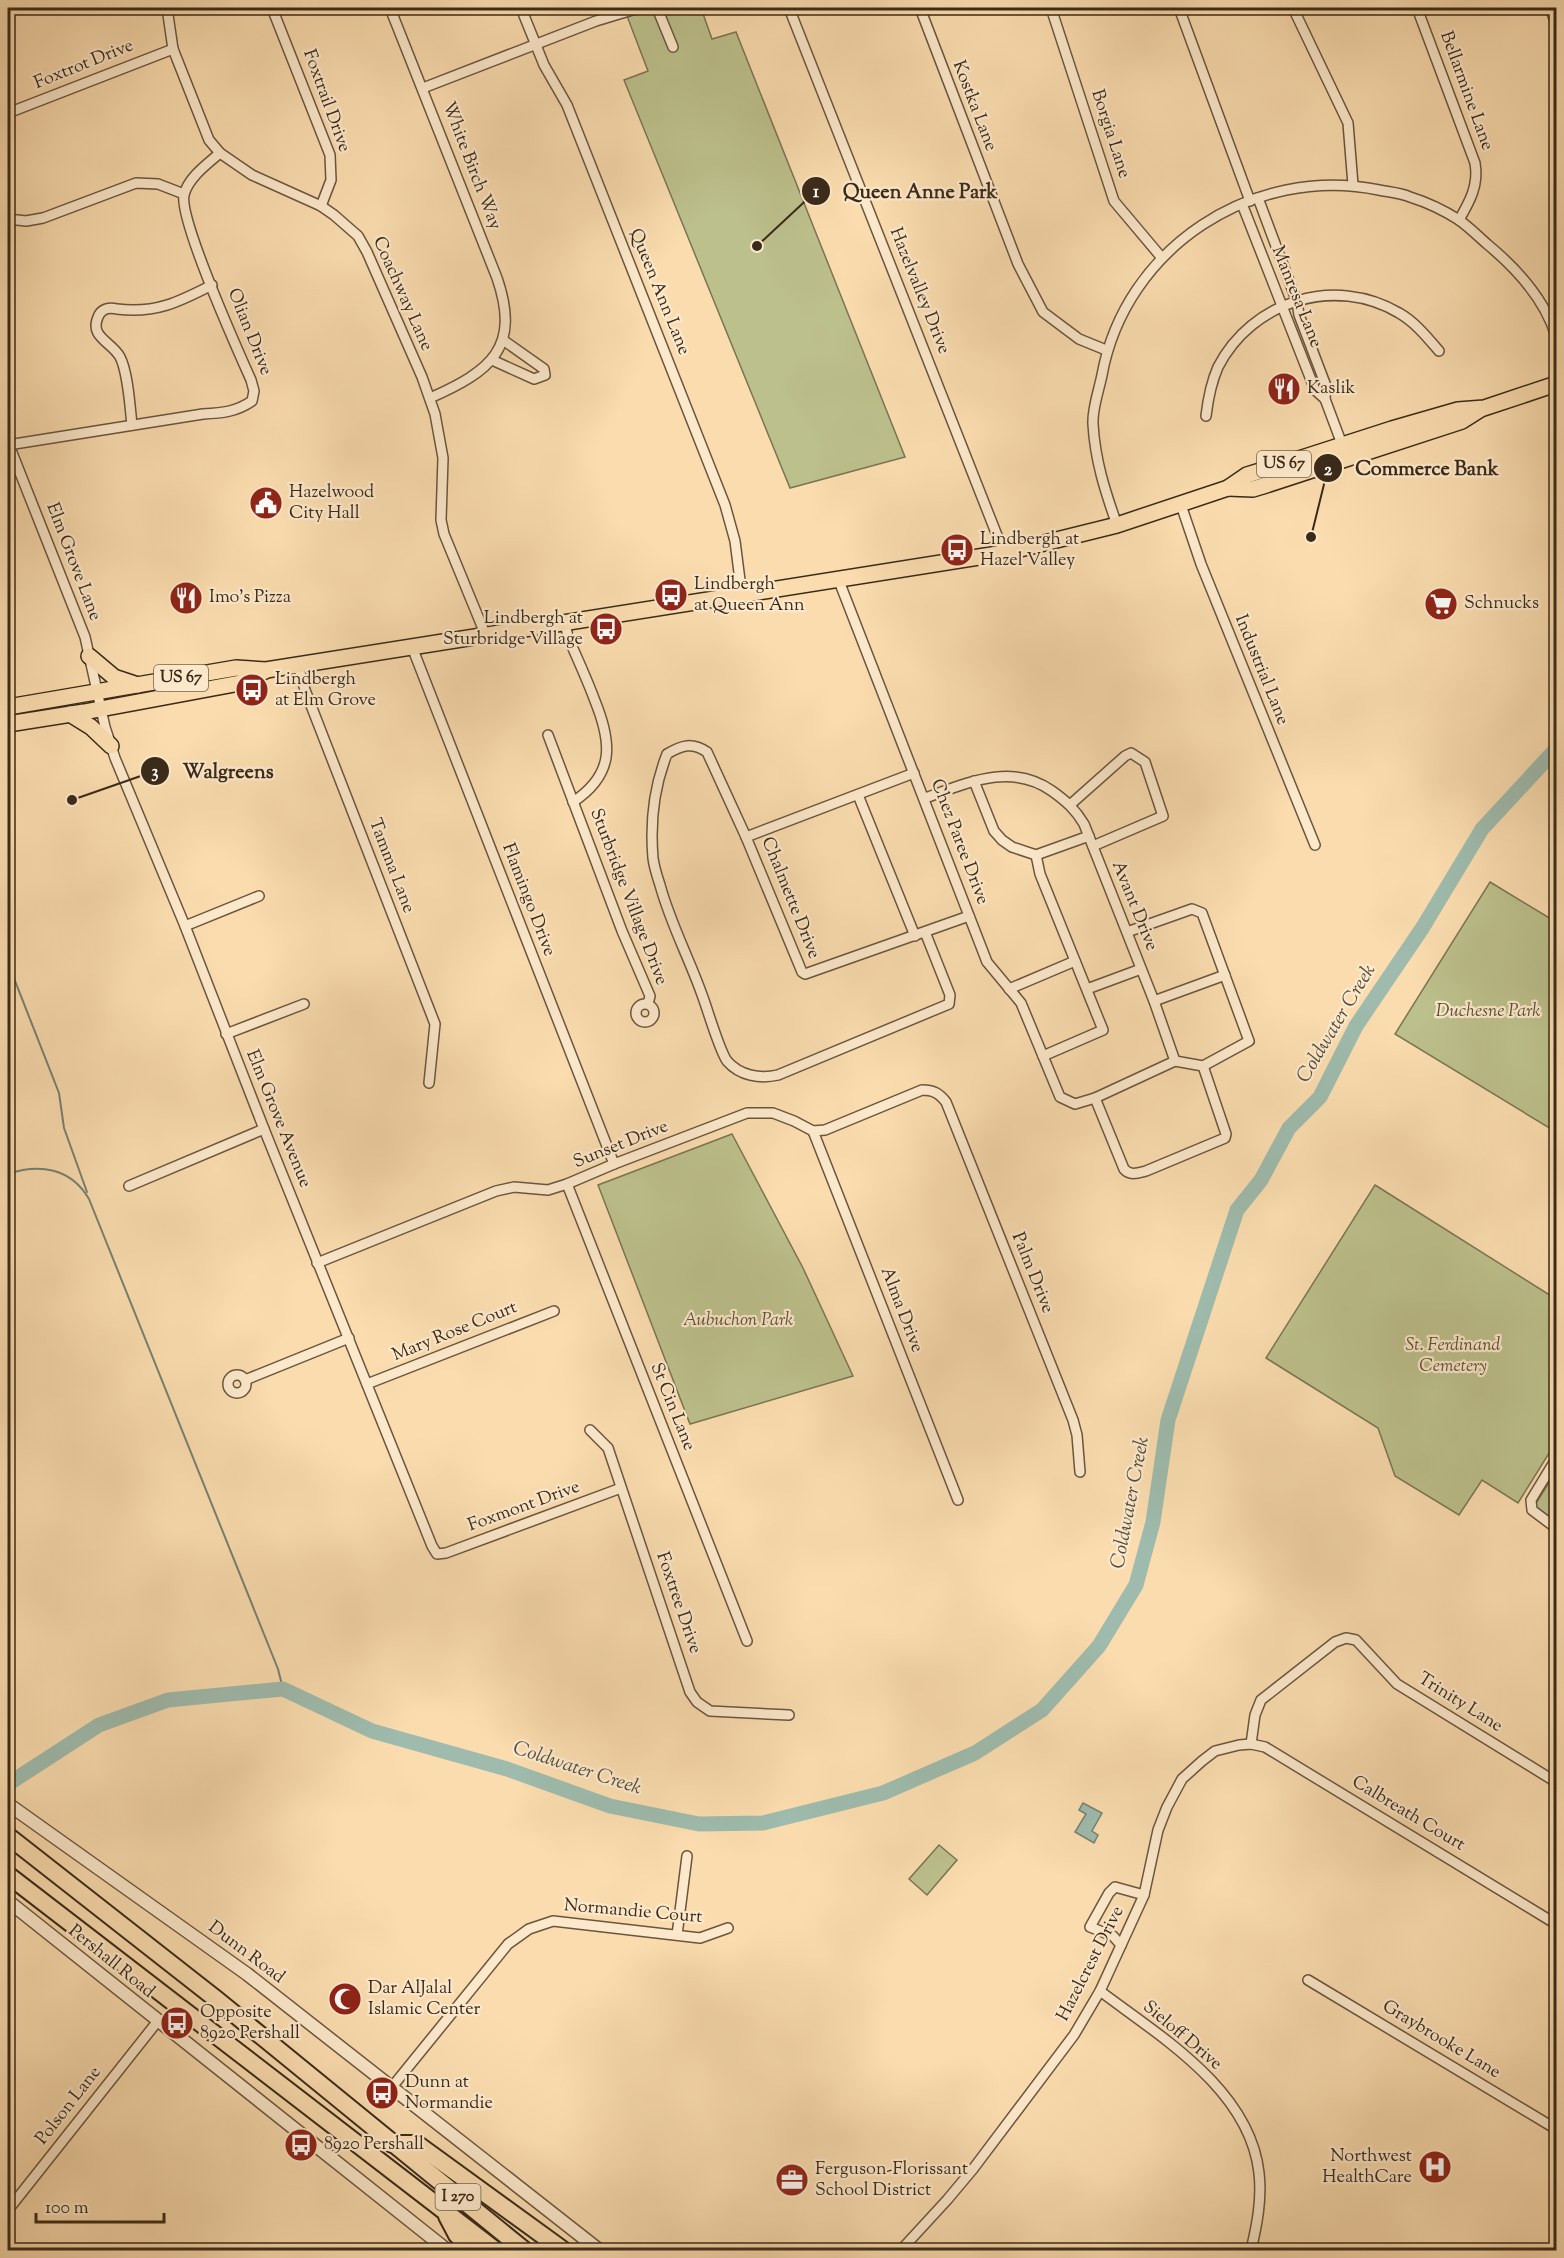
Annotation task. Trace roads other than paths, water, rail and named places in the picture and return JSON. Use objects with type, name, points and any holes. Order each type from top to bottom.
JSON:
[{"type":"highway","name":"I 270","points":[[8,1836],[216,1999],[524,2250]]},
{"type":"highway","name":"I 270","points":[[8,1875],[495,2250]]},
{"type":"highway","points":[[392,2144],[417,2144],[563,2250]]},
{"type":"highway","points":[[444,2210],[457,2235],[473,2250]]},
{"type":"main road","name":"US 67","points":[[8,707],[236,668],[266,670],[1004,554],[1117,525],[1228,488],[1247,475],[1344,452],[1458,410],[1484,408],[1557,384]]},
{"type":"main road","points":[[89,656],[114,677],[140,686]]},
{"type":"main road","name":"US 67","points":[[8,724],[240,683],[266,670]]},
{"type":"main road","points":[[70,714],[92,728],[111,746]]},
{"type":"street","name":"Coachway Lane","points":[[167,8],[172,49],[209,140],[220,153],[252,175],[321,206],[334,215],[358,236],[367,252],[430,398],[440,435],[443,458],[441,519],[444,534],[486,636]]},
{"type":"street","name":"Foxtrail Drive","points":[[272,8],[330,155],[331,180],[321,206]]},
{"type":"street","name":"White Birch Way","points":[[390,8],[504,297],[506,313],[506,331],[492,360],[471,378],[430,398]]},
{"type":"street","name":"Queen Ann Lane","points":[[521,8],[544,65],[567,105],[725,505],[735,541],[742,596]]},
{"type":"street","points":[[423,88],[596,21],[639,8]]},
{"type":"street","points":[[657,8],[673,47]]},
{"type":"street","name":"Hazelvalley Drive","points":[[789,8],[1004,554]]},
{"type":"street","name":"Kostka Lane","points":[[920,8],[1009,244],[1043,312],[1079,339],[1106,350]]},
{"type":"street","name":"Borgia Lane","points":[[1051,8],[1114,201],[1162,258]]},
{"type":"street","name":"Manresa Lane","points":[[1179,8],[1250,201],[1281,308],[1288,319],[1315,390],[1325,399]]},
{"type":"street","points":[[1293,8],[1348,123],[1353,185]]},
{"type":"street","name":"Bellarmine Lane","points":[[1418,8],[1476,163],[1477,176],[1472,197],[1459,220]]},
{"type":"street","points":[[1550,8],[1557,23]]},
{"type":"street","name":"Foxtrot Drive","points":[[8,113],[172,49]]},
{"type":"street","points":[[8,219],[26,221],[43,218],[136,183],[158,184],[184,194],[200,170],[220,153]]},
{"type":"street","points":[[1117,525],[1101,482],[1093,422],[1106,350],[1134,292],[1162,258],[1208,221],[1250,201],[1302,187],[1353,185],[1409,196],[1459,220],[1509,263],[1550,317],[1557,336]]},
{"type":"street","name":"Olian Drive","points":[[8,445],[224,412],[240,409],[252,401],[254,391],[252,380],[187,220],[184,194]]},
{"type":"street","name":"Manresa Lane","points":[[1250,201],[1297,302],[1299,315],[1326,386],[1325,399],[1344,452]]},
{"type":"street","points":[[132,425],[120,357],[97,333],[95,324],[98,314],[102,310],[112,308],[142,311],[158,309],[176,303],[212,285]]},
{"type":"street","points":[[1206,416],[1209,390],[1218,367],[1242,333],[1257,321],[1281,308],[1314,296],[1348,295],[1374,302],[1399,313],[1420,330],[1439,351]]},
{"type":"street","points":[[492,360],[534,379],[545,375],[544,369],[503,339]]},
{"type":"street","name":"Elm Grove Lane","points":[[8,445],[85,637],[97,693]]},
{"type":"street","name":"Industrial Lane","points":[[1181,505],[1201,564],[1315,845]]},
{"type":"street","name":"Chez Paree Drive","points":[[839,581],[987,962],[1021,1003],[1060,1097],[1075,1104],[1095,1098]]},
{"type":"street","name":"Sturbridge Village Drive","points":[[565,623],[568,637],[601,715],[608,744],[608,755],[600,775],[585,794],[573,802]]},
{"type":"street","name":"Flamingo Drive","points":[[412,647],[614,1164]]},
{"type":"street","name":"Tamma Lane","points":[[298,665],[305,690],[435,1024],[429,1083]]},
{"type":"street","name":"Elm Grove Avenue","points":[[97,693],[111,746],[132,803],[185,926],[317,1263],[437,1554]]},
{"type":"street","name":"Sturbridge Village Drive","points":[[548,735],[622,931],[650,996],[648,1004]]},
{"type":"street","points":[[746,837],[707,752],[689,744],[667,754],[658,777],[653,818],[653,860],[665,905],[699,986],[721,1047],[727,1060],[742,1072],[756,1076],[778,1075],[950,1004],[950,995],[925,932]]},
{"type":"street","points":[[1071,804],[1125,756],[1131,753],[1144,762],[1163,816],[1093,846]]},
{"type":"street","name":"Chalmette Drive","points":[[914,773],[746,837],[799,966],[805,975],[969,916]]},
{"type":"street","name":"Avant Drive","points":[[925,798],[974,781],[1008,775],[1023,777],[1048,788],[1071,804],[1089,836],[1142,969],[1175,1060]]},
{"type":"street","points":[[974,781],[994,831],[1012,846],[1036,855],[1089,836]]},
{"type":"street","points":[[858,795],[915,936]]},
{"type":"street","points":[[1036,855],[1040,874],[1103,1030],[1043,1056]]},
{"type":"street","points":[[185,926],[259,896]]},
{"type":"street","points":[[1127,932],[1192,909],[1202,914],[1249,1041],[1203,1066],[1175,1060],[1095,1098],[1127,1173],[1146,1171],[1225,1138],[1226,1134],[1203,1066]]},
{"type":"street","points":[[1009,989],[1075,961]]},
{"type":"street","points":[[1087,989],[1142,969]]},
{"type":"street","points":[[1154,1001],[1225,975]]},
{"type":"street","points":[[226,1035],[304,1004]]},
{"type":"street","name":"Palm Drive","points":[[813,1131],[825,1130],[922,1090],[937,1092],[946,1102],[1073,1420],[1077,1435],[1080,1472]]},
{"type":"street","name":"Sunset Drive","points":[[317,1263],[496,1191],[514,1187],[548,1190],[747,1113],[773,1113],[813,1131]]},
{"type":"street","points":[[129,1186],[264,1129]]},
{"type":"street","name":"Alma Drive","points":[[813,1131],[958,1500]]},
{"type":"street","name":"St Cin Lane","points":[[567,1184],[747,1641]]},
{"type":"street","name":"Mary Rose Court","points":[[368,1384],[554,1311]]},
{"type":"street","points":[[245,1380],[349,1338]]},
{"type":"street","name":"Foxtree Drive","points":[[590,1430],[608,1448],[690,1692],[697,1702],[710,1711],[789,1715]]},
{"type":"street","points":[[1557,1459],[1531,1500],[1532,1510],[1557,1528]]},
{"type":"street","name":"Foxmont Drive","points":[[437,1554],[446,1553],[621,1488]]},
{"type":"street","name":"Trinity Lane","points":[[1251,1744],[1261,1700],[1335,1642],[1346,1638],[1356,1640],[1397,1684],[1557,1782]]},
{"type":"street","name":"Calbreath Court","points":[[1239,1745],[1251,1744],[1265,1747],[1281,1755],[1557,1924]]},
{"type":"street","name":"Hazelcrest Drive","points":[[901,2250],[973,2169],[1074,2035],[1100,1991],[1144,1895],[1158,1830],[1182,1779],[1215,1751],[1239,1745]]},
{"type":"street","name":"Dunn Road","points":[[10,1806],[240,1969],[598,2250]]},
{"type":"street","points":[[677,1935],[687,1856]]},
{"type":"street","points":[[1121,1945],[1113,1936],[1090,1927],[1109,1893],[1115,1887],[1144,1895]]},
{"type":"street","name":"Pershall Road","points":[[8,1901],[157,2022],[447,2250]]},
{"type":"street","name":"Normandie Court","points":[[392,2087],[508,1944],[529,1929],[553,1922],[700,1938],[728,1928]]},
{"type":"street","name":"Graybrooke Lane","points":[[1308,1980],[1557,2129]]},
{"type":"street","name":"Sieloff Drive","points":[[1100,1991],[1201,2068],[1230,2102],[1250,2138],[1259,2172],[1259,2215],[1251,2250]]},
{"type":"street","name":"Polson Lane","points":[[8,2210],[157,2022]]},
{"type":"waterway","name":"Coldwater Creek","points":[[8,1784],[99,1725],[168,1700],[283,1689],[372,1731],[507,1769],[610,1806],[699,1824],[763,1823],[883,1793],[975,1753],[1042,1710],[1099,1646],[1136,1585],[1153,1522],[1168,1420],[1237,1210],[1261,1180],[1289,1128],[1320,1097],[1356,1026],[1423,927],[1482,829],[1556,749]]},
{"type":"waterway","points":[[8,963],[59,1093],[64,1128],[87,1192]]},
{"type":"waterway","points":[[8,1174],[31,1169],[53,1171],[73,1180],[89,1199],[278,1669],[283,1689]]},
{"type":"place","name":"Queen Anne Park","points":[[757,246]]},
{"type":"place","name":"Kaslik","points":[[1284,389]]},
{"type":"place","name":"Hazelwood City Hall","points":[[266,503]]},
{"type":"place","name":"Commerce Bank","points":[[1311,537]]},
{"type":"place","name":"Lindbergh at Hazel Valley","points":[[957,550]]},
{"type":"place","name":"Lindbergh at Queen Ann","points":[[671,595]]},
{"type":"place","name":"Imo's Pizza","points":[[186,598]]},
{"type":"place","name":"Schnucks","points":[[1441,604]]},
{"type":"place","name":"Lindbergh at Sturbridge Village","points":[[606,629]]},
{"type":"place","name":"Lindbergh at Elm Grove","points":[[252,690]]},
{"type":"place","name":"Walgreens","points":[[72,800]]},
{"type":"place","name":"Dar AlJalal Islamic Center","points":[[345,1999]]},
{"type":"place","name":"Opposite 8920 Pershall","points":[[177,2023]]},
{"type":"place","name":"Dunn at Normandie","points":[[382,2093]]},
{"type":"place","name":"8920 Pershall","points":[[301,2145]]},
{"type":"place","name":"Northwest HealthCare","points":[[1435,2167]]},
{"type":"place","name":"Ferguson-Florissant School District","points":[[792,2180]]},
{"type":"park label","name":"Duchesne Park","points":[[1488,1012]]},
{"type":"park label","name":"Aubuchon Park","points":[[738,1321]]},
{"type":"park label","name":"St. Ferdinand Cemetery","points":[[1453,1356]]}]
